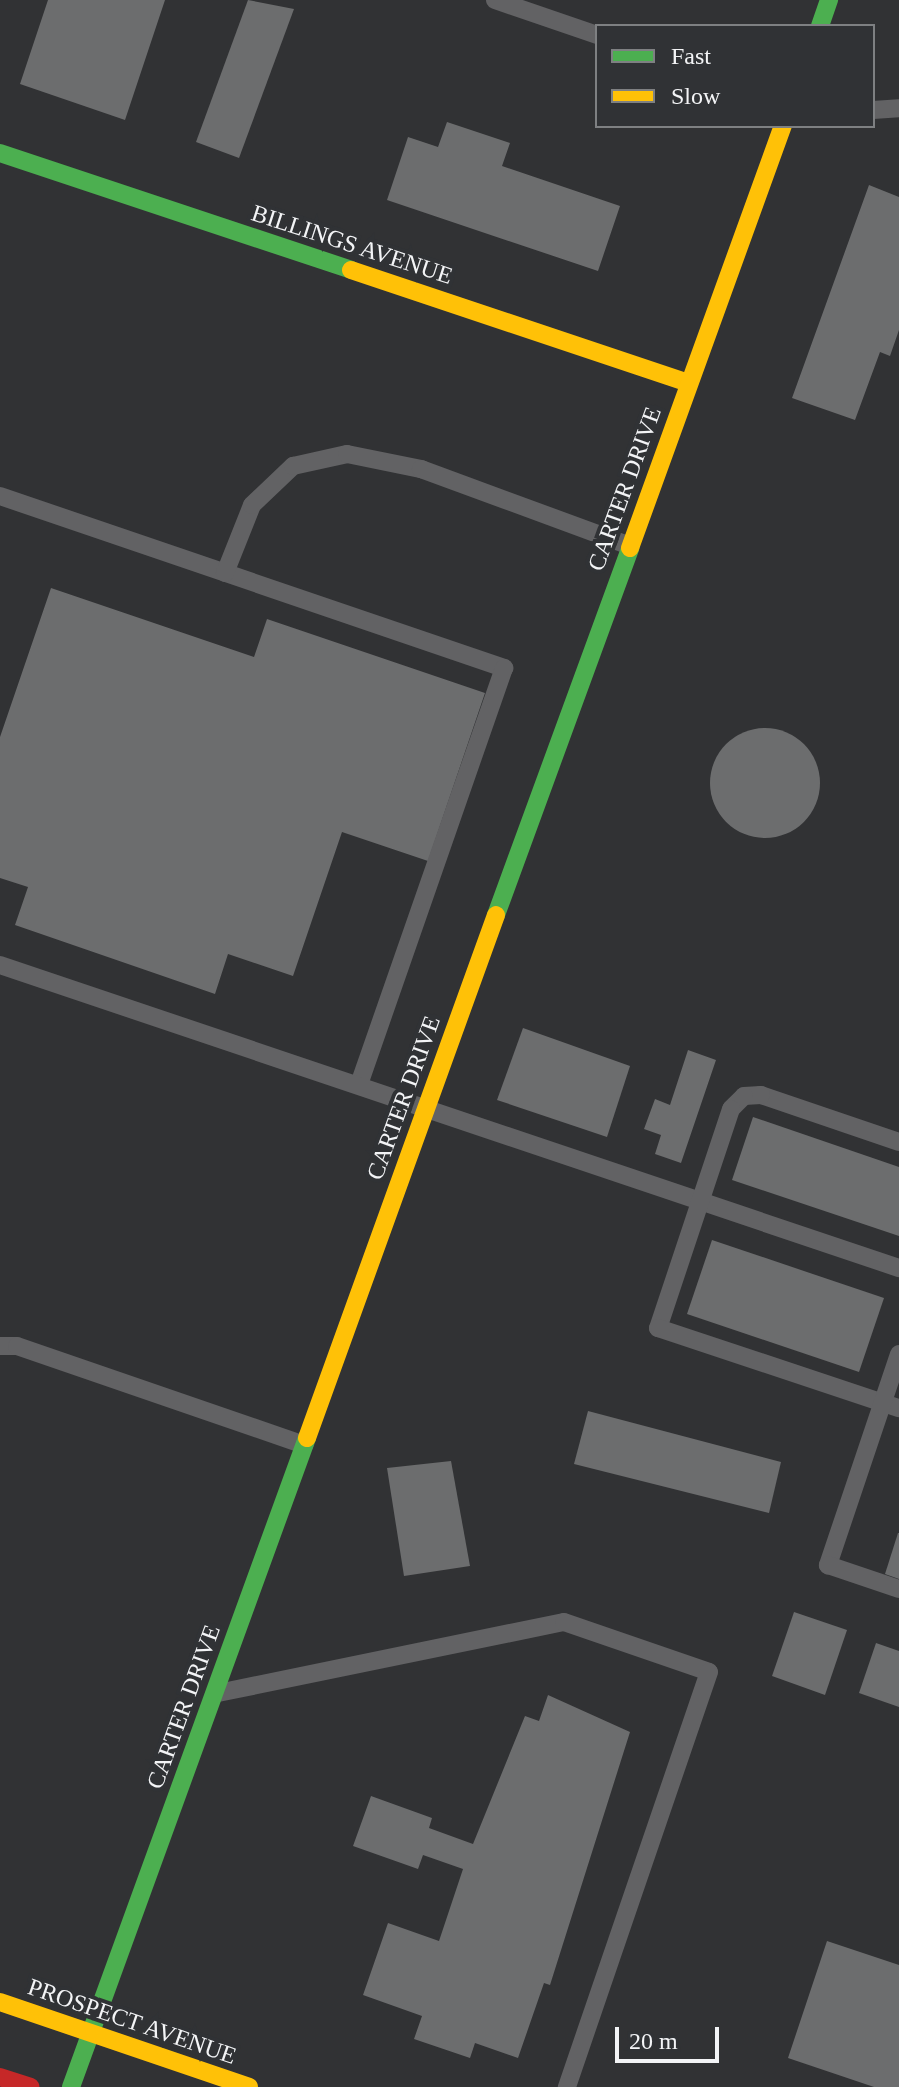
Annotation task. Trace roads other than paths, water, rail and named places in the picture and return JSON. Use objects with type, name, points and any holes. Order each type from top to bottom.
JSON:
[{"type":"main road","points":[[821,24],[829,0]]},
{"type":"main road","name":"CARTER DRIVE","points":[[71,2087],[782,128]]},
{"type":"main road","name":"BILLINGS AVENUE","points":[[0,153],[689,383]]},
{"type":"main road","name":"PROSPECT AVENUE","points":[[0,2002],[249,2087]]},
{"type":"main road","points":[[0,2077],[30,2087]]},
{"type":"lane","points":[[495,0],[595,34]]},
{"type":"lane","points":[[225,573],[252,505],[293,466],[347,454],[421,469],[630,546]]},
{"type":"lane","points":[[0,496],[504,668],[359,1084]]},
{"type":"lane","points":[[0,965],[427,1106],[899,1268]]},
{"type":"lane","points":[[891,1405],[658,1328],[731,1109],[744,1096],[761,1095],[899,1142]]},
{"type":"lane","points":[[0,1346],[17,1346],[304,1445]]},
{"type":"lane","points":[[899,1354],[891,1405],[828,1565],[899,1589]]},
{"type":"lane","points":[[214,1694],[564,1622],[709,1672],[567,2087]]}]
